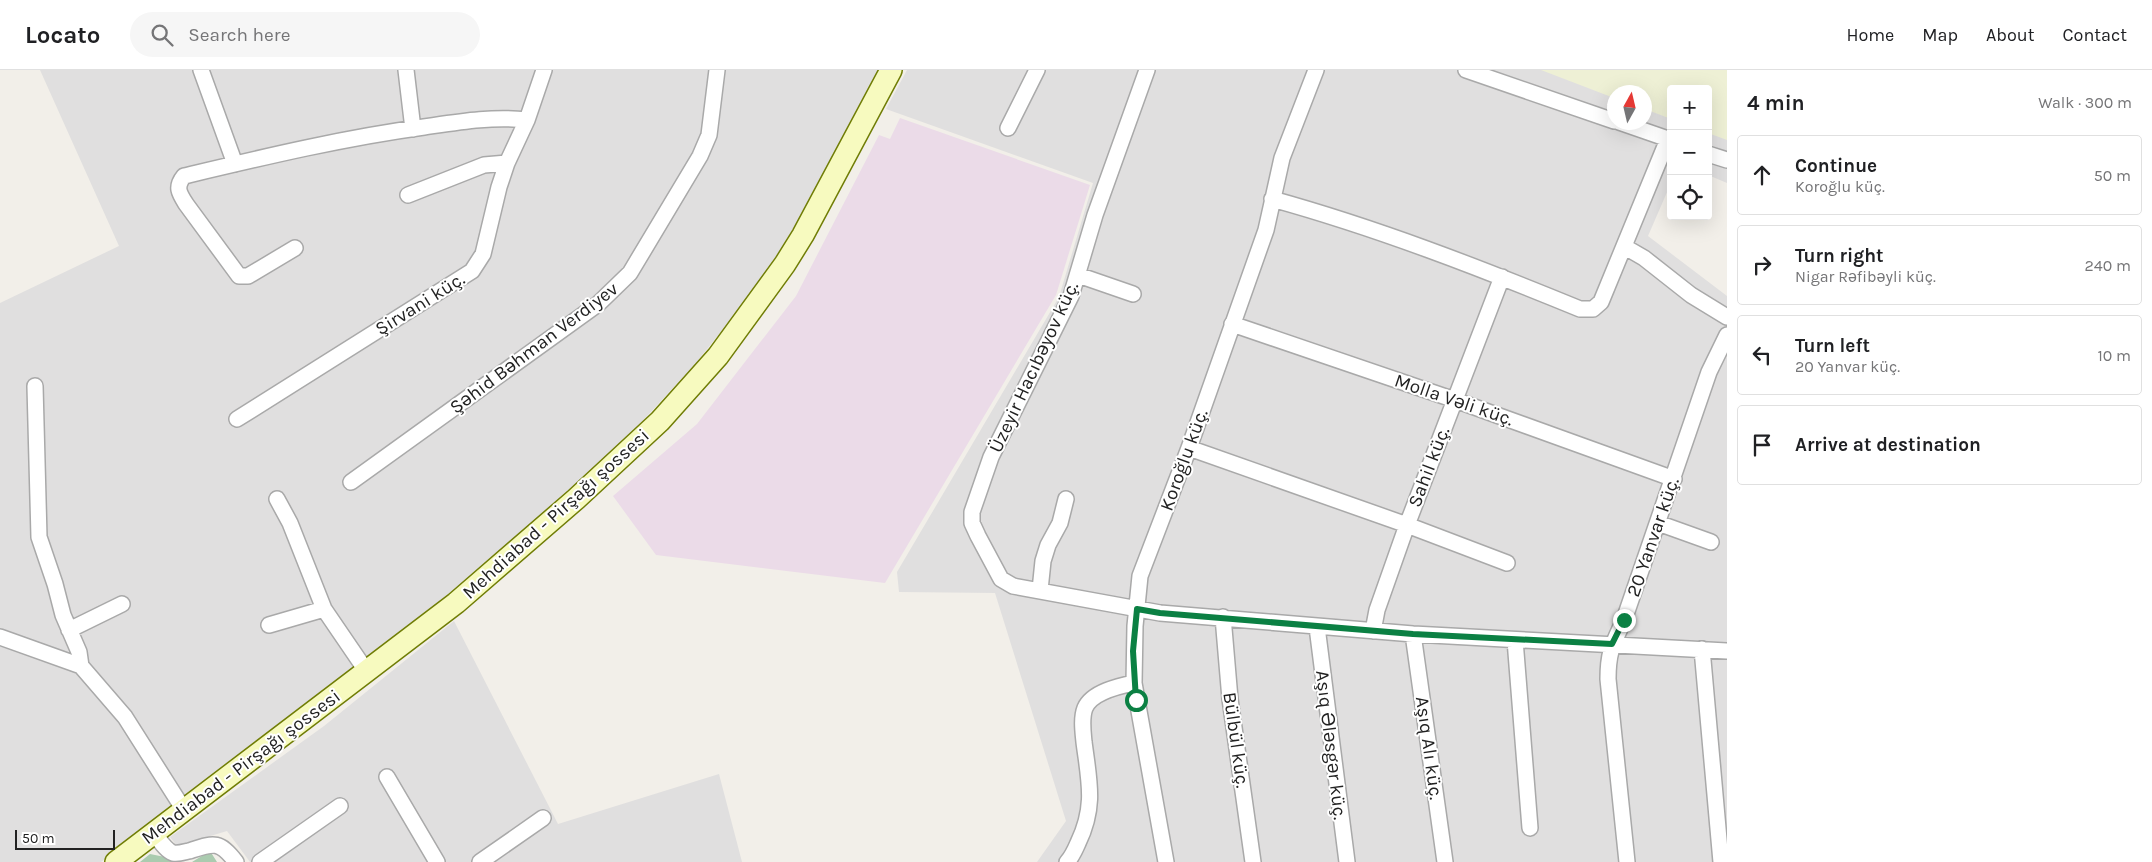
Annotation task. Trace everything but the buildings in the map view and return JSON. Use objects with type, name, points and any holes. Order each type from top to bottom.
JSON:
[{"type":"main road","name":"Mehdiabad - Pirşağı şossesi","points":[[116,862],[456,603],[637,443],[697,381],[748,318],[785,264],[803,235],[891,70]]},
{"type":"street","points":[[201,70],[235,164]]},
{"type":"street","points":[[406,70],[413,129]]},
{"type":"street","name":"Şirvani küç.","points":[[237,419],[472,272],[483,254],[507,163],[526,120],[544,70]]},
{"type":"street","name":"Şəhid Bəhman Verdiyev","points":[[351,482],[598,304],[630,273],[700,156],[709,135],[717,70]]},
{"type":"street","points":[[1008,128],[1037,70]]},
{"type":"street","name":"Üzeyir Hacıbəyov küç.","points":[[1040,590],[1013,586],[1001,578],[972,523],[972,512],[991,457],[1064,313],[1147,70]]},
{"type":"street","name":"Koroğlu küç.","points":[[1166,862],[1134,682],[1133,651],[1140,576],[1189,448],[1266,230],[1282,158],[1316,70]]},
{"type":"street","points":[[1466,70],[1607,119]]},
{"type":"street","points":[[295,248],[248,276],[239,276],[178,192],[178,183],[184,176],[359,136],[504,117],[526,120]]},
{"type":"street","points":[[1642,130],[1667,139]]},
{"type":"street","points":[[1272,198],[1360,226],[1502,277],[1580,309],[1593,309],[1601,302],[1667,147]]},
{"type":"street","points":[[1712,155],[1727,160]]},
{"type":"street","points":[[408,195],[484,165],[507,163]]},
{"type":"street","points":[[1625,247],[1644,258],[1692,296],[1727,317]]},
{"type":"street","points":[[1078,275],[1133,294]]},
{"type":"street","name":"Sahil küç.","points":[[1373,631],[1377,610],[1407,525],[1502,277]]},
{"type":"street","name":"Molla Vəli küç.","points":[[1232,324],[1455,400],[1674,479]]},
{"type":"street","name":"20 Yanvar küç.","points":[[1627,862],[1608,679],[1608,659],[1612,644],[1624,620],[1674,479],[1709,372],[1727,335]]},
{"type":"street","points":[[35,386],[39,537],[55,584],[63,616],[79,652],[81,666]]},
{"type":"street","points":[[1189,448],[1407,525],[1507,563]]},
{"type":"street","points":[[277,499],[290,523],[324,609],[367,672]]},
{"type":"street","points":[[1066,500],[1060,523],[1048,545],[1043,561],[1040,590],[1160,613],[1222,617],[1317,627],[1727,651]]},
{"type":"street","points":[[1658,522],[1711,542]]},
{"type":"street","points":[[69,630],[122,604]]},
{"type":"street","points":[[270,625],[324,609]]},
{"type":"street","name":"Bülbül küç.","points":[[1222,617],[1230,699],[1253,862]]},
{"type":"street","name":"Aşıq Ələsgər küç.","points":[[1317,627],[1346,862]]},
{"type":"street","name":"Aşıq Alı küç.","points":[[1413,634],[1445,862]]},
{"type":"street","points":[[0,637],[81,666],[125,717],[184,810]]},
{"type":"street","points":[[1515,640],[1530,828]]},
{"type":"street","points":[[1702,649],[1721,862]]},
{"type":"street","points":[[1067,862],[1071,858],[1085,828],[1091,802],[1082,727],[1085,707],[1100,693],[1119,685],[1134,682]]},
{"type":"street","points":[[387,777],[436,862]]},
{"type":"street","points":[[260,862],[340,806]]},
{"type":"street","points":[[480,862],[543,818]]},
{"type":"street","points":[[154,833],[168,850],[174,853],[210,844],[221,845],[236,862]]},
{"type":"shaded area","points":[[40,70],[878,70],[814,195],[757,287],[695,364],[626,439],[512,542],[423,615],[101,862],[0,862],[0,303],[119,246]]},
{"type":"shaded area","points":[[907,70],[1727,70],[1727,183],[1712,177],[1712,85],[1667,85],[1667,192],[1648,236],[1727,296],[1727,862],[1037,862],[1066,821],[995,593],[899,592],[897,572],[1059,297],[1093,183],[886,109]]},
{"type":"shaded area","points":[[900,118],[1090,185],[1056,295],[885,583],[656,555],[613,496],[697,424],[796,296],[879,135],[890,139]]},
{"type":"shaded area","points":[[454,621],[558,824],[719,774],[742,862],[250,862],[227,831],[177,846],[170,837],[324,726]]},
{"type":"green space","points":[[1541,70],[1727,70],[1727,140],[1712,134],[1712,85],[1667,85],[1667,117],[1652,112],[1652,85],[1607,85],[1607,95]]},
{"type":"green space","points":[[210,851],[217,862],[192,862]]},
{"type":"green space","points":[[150,854],[180,860],[182,862],[140,862]]},
{"type":"route","points":[[1136,700],[1133,651],[1137,609],[1160,613],[1222,617],[1317,627],[1515,640],[1612,644],[1624,620]]}]
